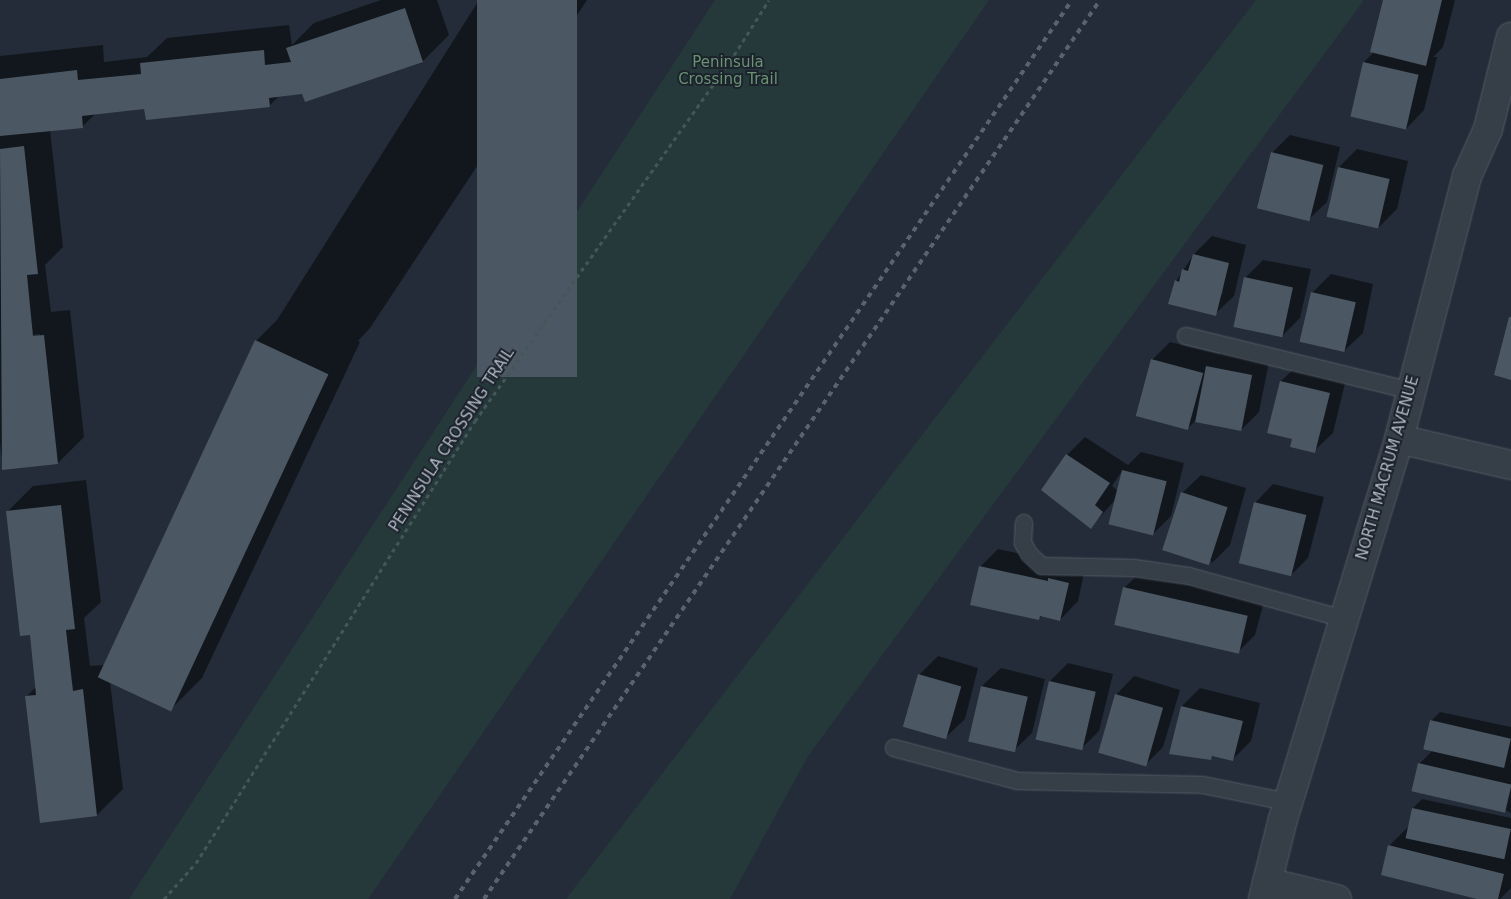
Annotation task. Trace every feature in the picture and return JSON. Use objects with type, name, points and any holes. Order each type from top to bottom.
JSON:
[{"type":"street","name":"NORTH MACRUM AVENUE","points":[[1265,891],[1288,802],[1399,439],[1467,176],[1488,129],[1511,36]]},
{"type":"street","points":[[1399,439],[1511,465]]},
{"type":"street","points":[[1265,891],[1337,899]]},
{"type":"lane","points":[[1186,336],[1411,391]]},
{"type":"lane","points":[[1024,523],[1024,542],[1029,554],[1042,566],[1134,568],[1189,576],[1344,619]]},
{"type":"lane","points":[[894,748],[1018,781],[1203,785],[1288,802]]},
{"type":"path","name":"PENINSULA CROSSING TRAIL","points":[[164,899],[196,863],[476,421],[734,55],[769,0]]},
{"type":"green space","name":"Peninsula Crossing Trail","points":[[715,0],[989,0],[368,899],[129,899]]},
{"type":"green space","points":[[1256,0],[1364,0],[808,756],[730,899],[566,899]]},
{"type":"building","points":[[477,0],[577,0],[577,377],[477,377]]},
{"type":"building","points":[[1383,0],[1442,0],[1426,66],[1370,52]]},
{"type":"building","points":[[405,8],[423,62],[305,102],[302,94],[269,98],[270,107],[146,120],[144,109],[82,116],[83,128],[0,136],[0,79],[77,70],[78,80],[141,74],[140,63],[264,50],[265,65],[291,62],[286,48]]},
{"type":"building","points":[[1363,62],[1419,75],[1406,129],[1350,117]]},
{"type":"building","points":[[24,146],[38,274],[27,275],[33,336],[44,335],[58,464],[2,470],[0,149]]},
{"type":"building","points":[[1271,152],[1323,165],[1309,221],[1257,208]]},
{"type":"building","points":[[1338,167],[1390,179],[1378,229],[1327,217]]},
{"type":"building","points":[[1193,254],[1229,263],[1216,316],[1168,304],[1175,280],[1179,282],[1182,269],[1188,271]]},
{"type":"building","points":[[1244,277],[1293,287],[1282,337],[1233,327]]},
{"type":"building","points":[[1311,292],[1356,302],[1344,352],[1300,342]]},
{"type":"building","points":[[1509,317],[1511,317],[1511,380],[1494,375]]},
{"type":"building","points":[[255,340],[328,374],[171,711],[98,677]]},
{"type":"building","points":[[1151,359],[1203,373],[1188,430],[1136,416]]},
{"type":"building","points":[[1206,366],[1252,375],[1241,431],[1195,422]]},
{"type":"building","points":[[1280,381],[1330,393],[1315,453],[1290,447],[1292,439],[1267,433]]},
{"type":"building","points":[[1066,454],[1110,483],[1095,505],[1103,512],[1091,529],[1041,490]]},
{"type":"building","points":[[1122,470],[1167,481],[1153,535],[1108,524]]},
{"type":"building","points":[[1181,492],[1228,507],[1209,565],[1162,550]]},
{"type":"building","points":[[1254,502],[1306,515],[1291,576],[1239,563]]},
{"type":"building","points":[[61,505],[75,629],[66,630],[73,691],[83,689],[97,816],[40,823],[25,696],[36,695],[30,635],[20,636],[6,511]]},
{"type":"building","points":[[979,566],[1048,581],[1048,578],[1069,583],[1060,621],[1040,616],[1039,620],[970,605]]},
{"type":"building","points":[[1123,587],[1248,616],[1239,654],[1114,625]]},
{"type":"building","points":[[918,674],[961,686],[946,739],[903,727]]},
{"type":"building","points":[[1049,681],[1096,692],[1082,750],[1036,739]]},
{"type":"building","points":[[981,686],[1028,697],[1015,752],[968,742]]},
{"type":"building","points":[[1115,694],[1163,708],[1146,766],[1098,753]]},
{"type":"building","points":[[1181,706],[1243,721],[1233,761],[1212,756],[1211,760],[1169,754]]},
{"type":"building","points":[[1430,720],[1511,739],[1504,768],[1423,749]]},
{"type":"building","points":[[1418,763],[1511,784],[1505,813],[1411,791]]},
{"type":"building","points":[[1412,808],[1511,829],[1504,859],[1406,838]]},
{"type":"building","points":[[1388,845],[1504,874],[1498,899],[1477,899],[1381,875]]},
{"type":"railway","points":[[455,899],[1072,0]]},
{"type":"railway","points":[[484,899],[1100,0]]}]
